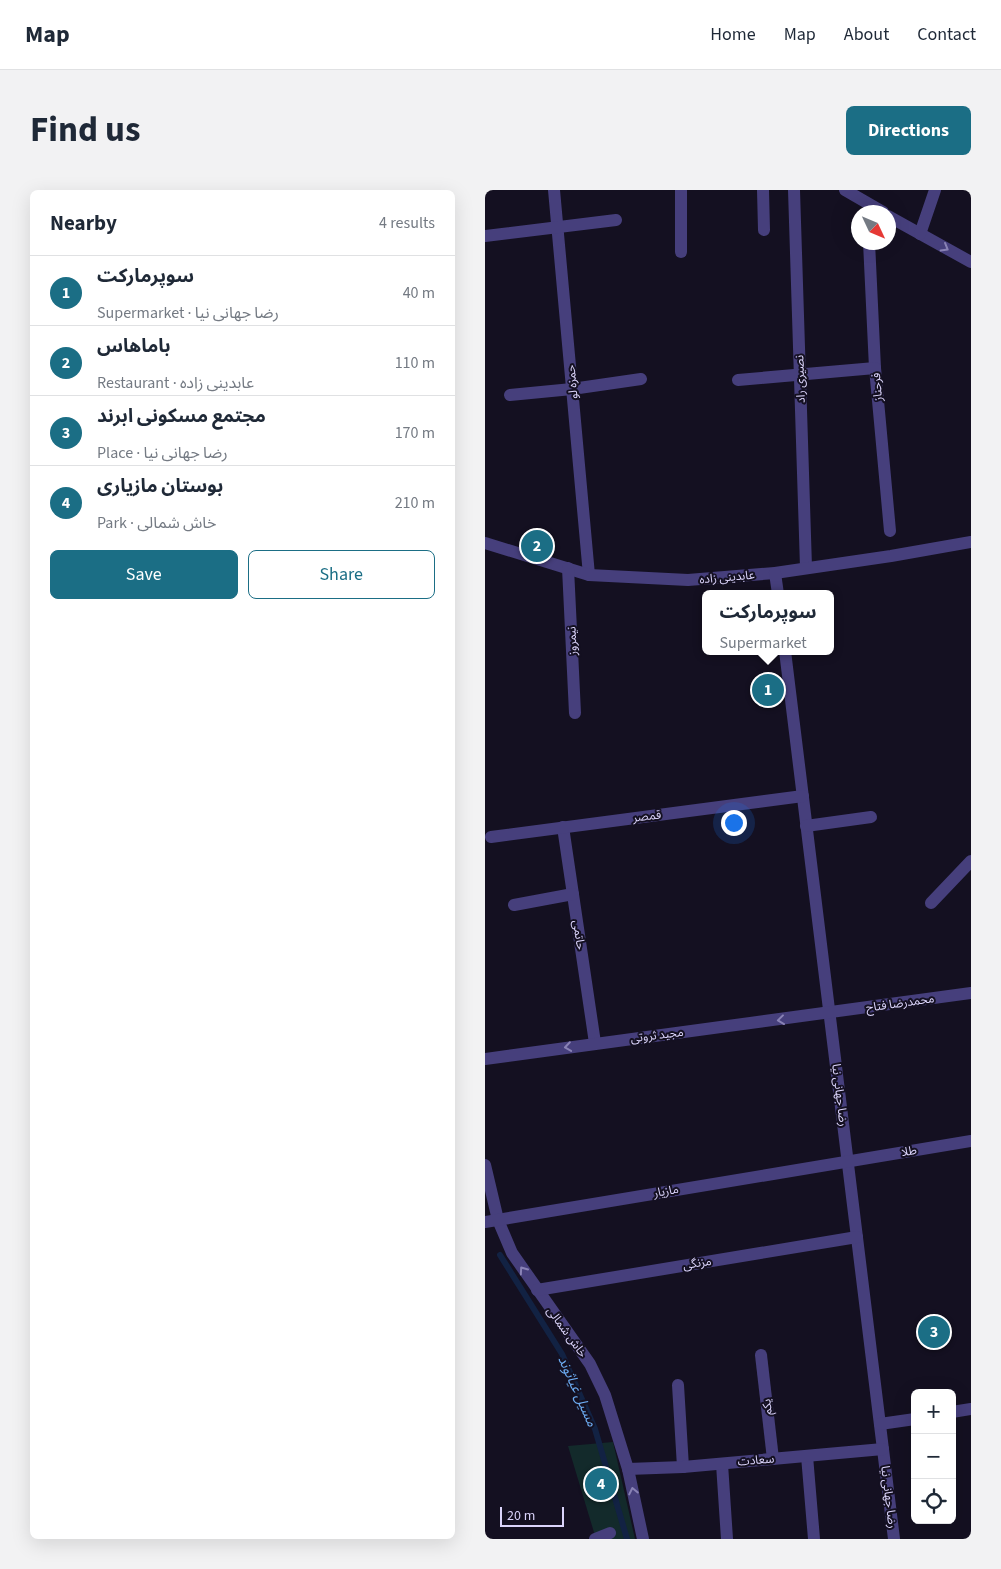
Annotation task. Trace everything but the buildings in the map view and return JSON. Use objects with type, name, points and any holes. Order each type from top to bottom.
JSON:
[{"type":"street","name":"حمزه لو","points":[[554,190],[589,575]]},
{"type":"street","points":[[681,190],[681,252]]},
{"type":"street","points":[[763,190],[764,230]]},
{"type":"street","name":"نصیری راد","points":[[794,190],[806,567]]},
{"type":"street","points":[[845,190],[863,205]]},
{"type":"street","points":[[920,234],[935,190]]},
{"type":"street","points":[[485,236],[616,220]]},
{"type":"street","points":[[896,220],[971,262]]},
{"type":"street","name":"فرحناز","points":[[869,250],[875,368],[890,531]]},
{"type":"street","points":[[738,380],[875,368]]},
{"type":"street","points":[[510,395],[641,379]]},
{"type":"street","name":"عابدینی زاده","points":[[485,543],[589,575],[688,580],[775,573],[971,542]]},
{"type":"street","name":"نیمروز","points":[[568,568],[575,713]]},
{"type":"street","points":[[775,573],[777,590]]},
{"type":"street","name":"رضا جهانی نیا","points":[[785,655],[894,1539]]},
{"type":"street","name":"قمصر","points":[[491,838],[803,796]]},
{"type":"street","points":[[806,826],[871,817]]},
{"type":"street","name":"حاتمی","points":[[563,827],[595,1043]]},
{"type":"street","points":[[931,902],[971,860]]},
{"type":"street","points":[[514,905],[573,894]]},
{"type":"street","name":"محمدرضا فتاح","points":[[829,1014],[971,993]]},
{"type":"street","name":"مجید ثروتی","points":[[485,1059],[595,1043],[829,1014]]},
{"type":"street","name":"طلا","points":[[848,1161],[971,1142]]},
{"type":"street","name":"مازیار","points":[[485,1222],[848,1161]]},
{"type":"street","name":"خاش شمالی","points":[[485,1165],[498,1220],[512,1253],[590,1364],[605,1395],[628,1469],[643,1539]]},
{"type":"street","name":"مزنگی","points":[[537,1290],[857,1237]]},
{"type":"street","name":"یکم","points":[[761,1355],[773,1459]]},
{"type":"street","points":[[678,1385],[683,1467]]},
{"type":"street","points":[[956,1411],[971,1409]]},
{"type":"street","points":[[880,1424],[911,1420]]},
{"type":"street","name":"سعادت","points":[[628,1469],[722,1464],[883,1449]]},
{"type":"street","points":[[807,1456],[814,1539]]},
{"type":"street","points":[[722,1464],[727,1539]]},
{"type":"street","points":[[595,1539],[611,1533]]},
{"type":"green space","points":[[613,1442],[635,1539],[596,1539],[568,1446]]},
{"type":"waterway","name":"مسیل غیاثوند","points":[[500,1255],[562,1354],[595,1429],[627,1539]]},
{"type":"place","name":"باماهاس","points":[[537,546]]},
{"type":"place","name":"سوپرمارکت","points":[[768,690]]},
{"type":"place","name":"مجتمع مسکونی ابرند","points":[[934,1332]]},
{"type":"place","name":"بوستان مازیاری","points":[[601,1484]]}]
